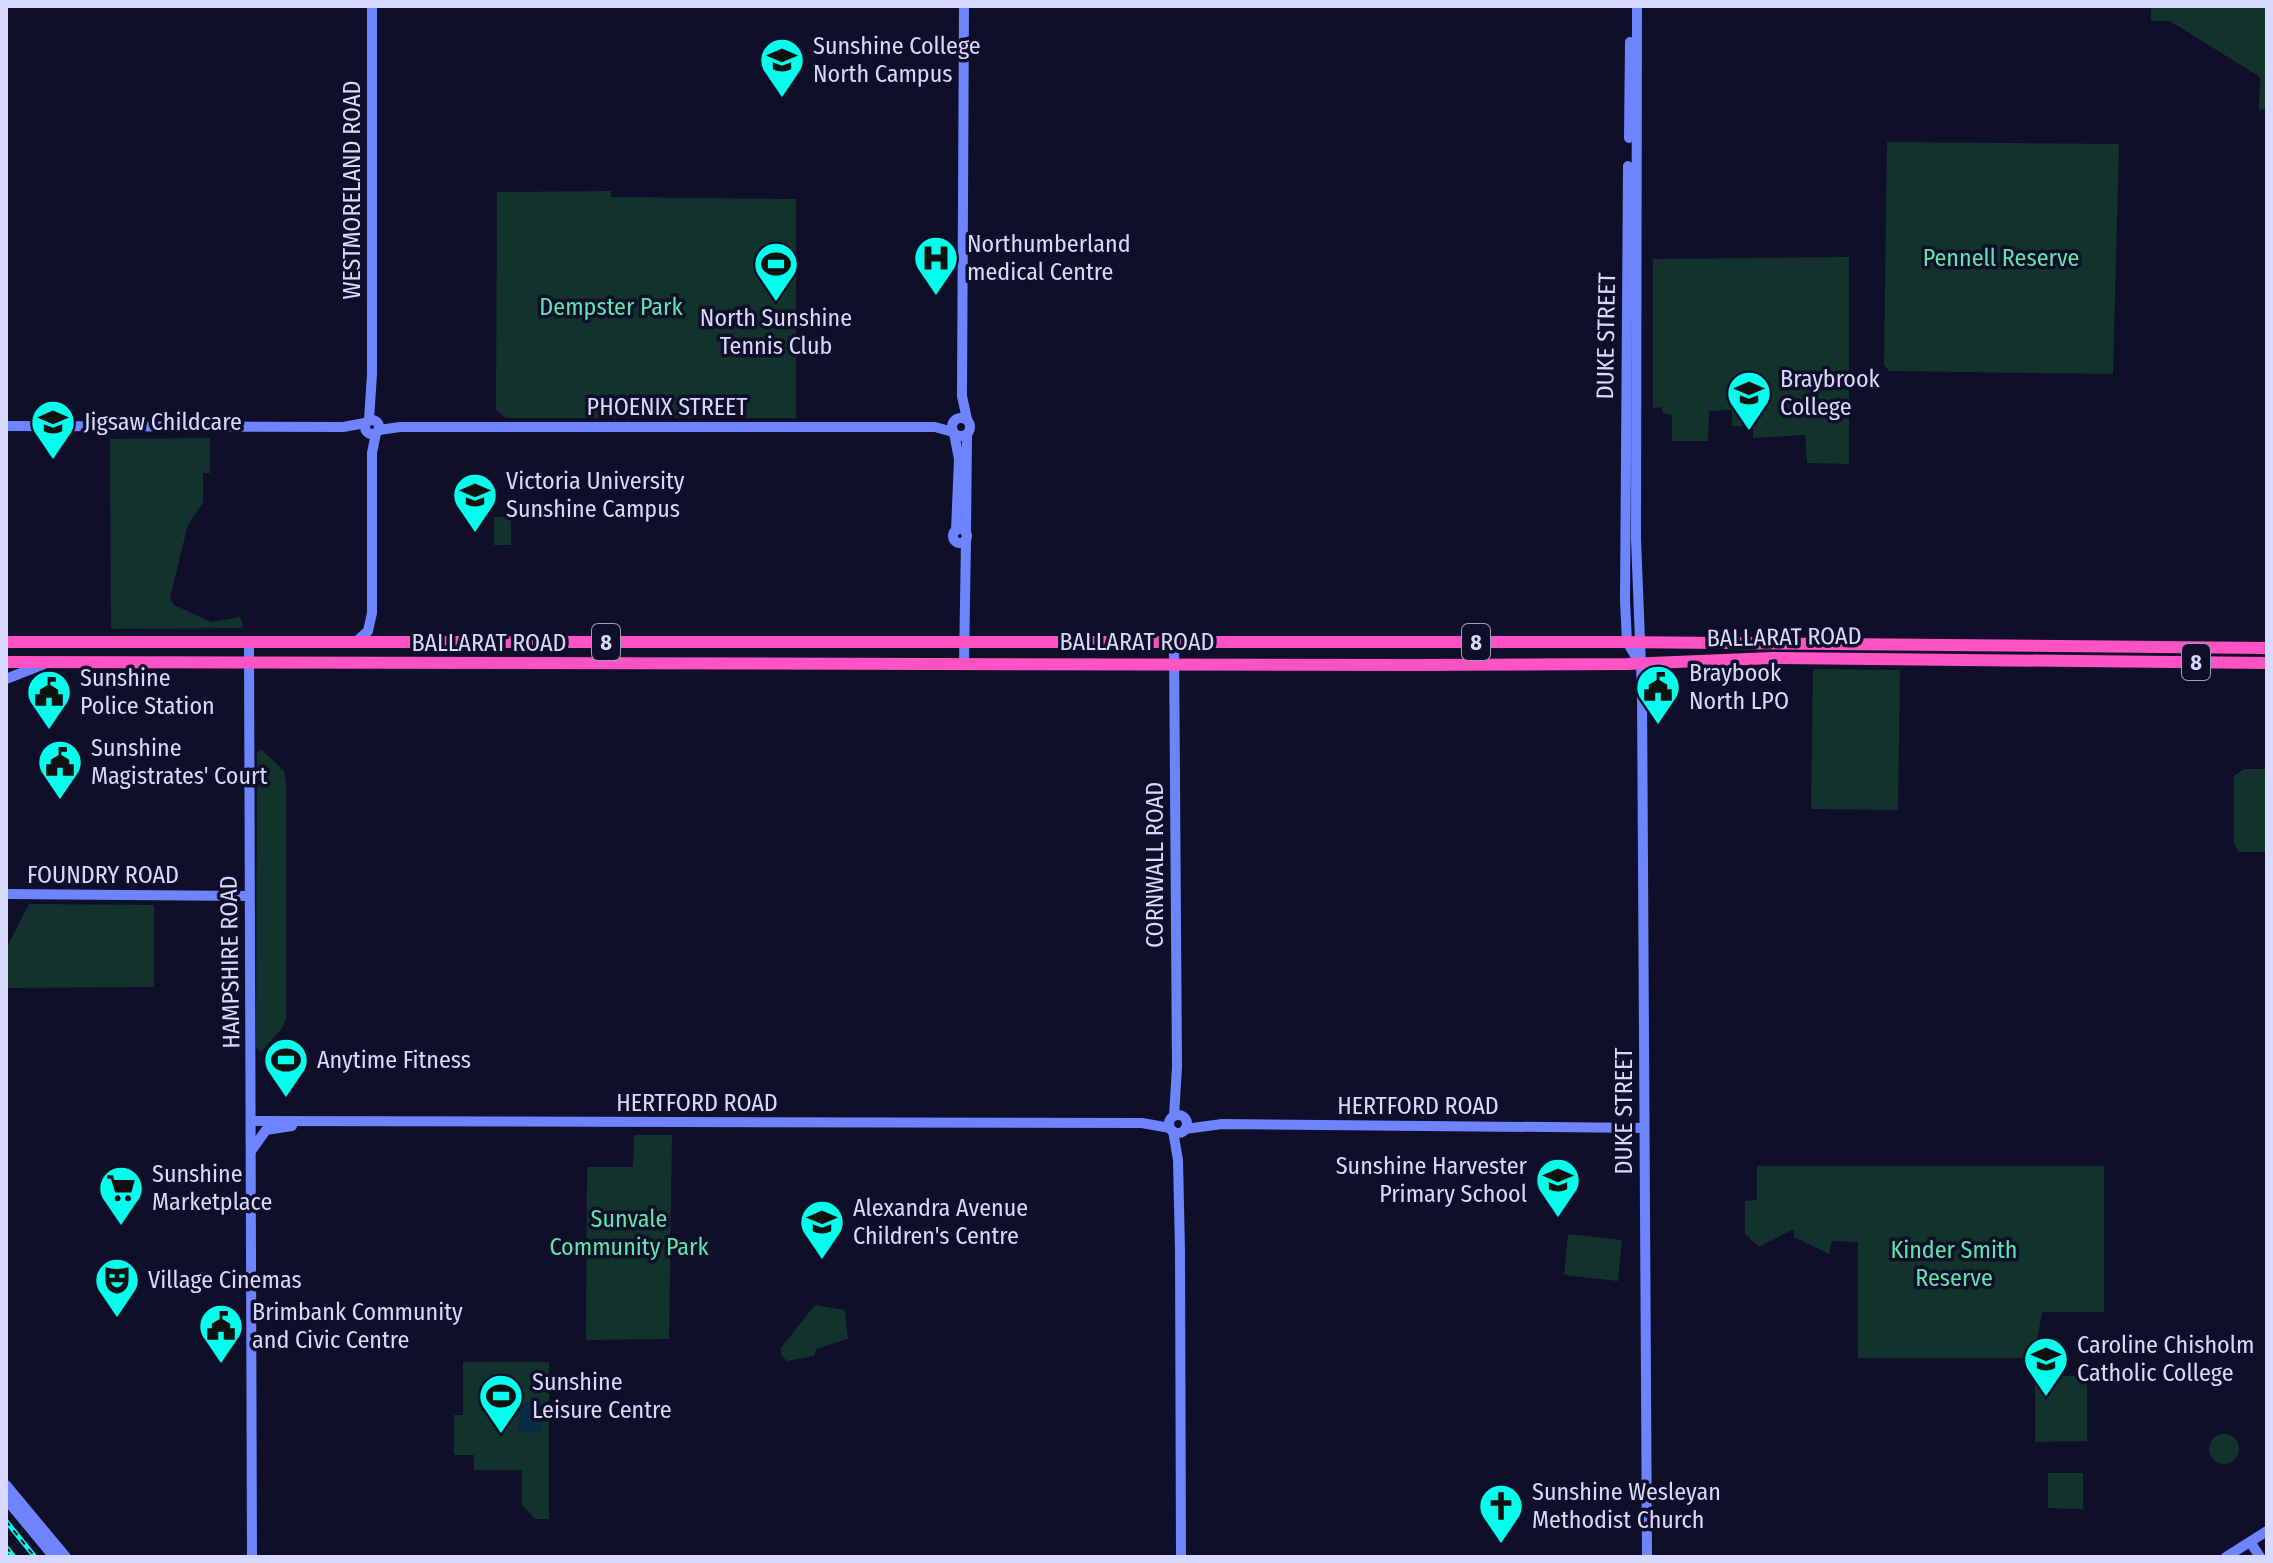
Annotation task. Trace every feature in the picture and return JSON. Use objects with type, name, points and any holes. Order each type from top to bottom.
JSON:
[{"type":"highway","name":"BALLARAT ROAD","points":[[6,642],[1641,642],[2267,648]]},
{"type":"highway","points":[[323,665],[330,642]]},
{"type":"highway","name":"BALLARAT ROAD","points":[[6,662],[250,665],[1640,664],[1773,658],[2267,663]]},
{"type":"street","name":"WESTMORELAND ROAD","points":[[356,642],[368,631],[372,613],[372,6]]},
{"type":"street","points":[[960,535],[967,434],[970,428],[962,396],[964,6]]},
{"type":"street","name":"DUKE STREET","points":[[1627,642],[1625,428],[1630,6]]},
{"type":"street","name":"DUKE STREET","points":[[1637,6],[1636,553],[1641,642],[1648,1555]]},
{"type":"street","points":[[962,396],[954,426],[959,459],[964,665]]},
{"type":"street","points":[[954,426],[967,419]]},
{"type":"street","name":"PHOENIX STREET","points":[[6,426],[954,426]]},
{"type":"street","points":[[954,426],[967,434]]},
{"type":"street","name":"WESTMORELAND ROAD","points":[[372,613],[378,634],[386,642]]},
{"type":"street","name":"HAMPSHIRE ROAD","points":[[249,642],[252,1557]]},
{"type":"street","points":[[1627,642],[1640,664]]},
{"type":"street","name":"CORNWALL ROAD","points":[[1174,643],[1181,1557]]},
{"type":"street","points":[[6,679],[49,662]]},
{"type":"street","name":"FOUNDRY ROAD","points":[[6,894],[249,896]]},
{"type":"street","name":"HERTFORD ROAD","points":[[251,1121],[1644,1125]]},
{"type":"street","points":[[250,1154],[266,1130],[313,1121]]},
{"type":"street","points":[[6,1485],[66,1557]]},
{"type":"street","points":[[6,1499],[54,1557]]},
{"type":"street","points":[[2226,1557],[2267,1531]]},
{"type":"street","points":[[2251,1543],[2260,1557],[2267,1552]]},
{"type":"green space","points":[[2151,6],[2267,6],[2267,109],[2259,110],[2260,77],[2170,21],[2151,21]]},
{"type":"green space","name":"Pennell Reserve","points":[[1887,142],[2119,144],[2113,374],[1889,371],[1884,365]]},
{"type":"green space","name":"Dempster Park","points":[[611,191],[611,197],[796,199],[796,418],[506,418],[496,410],[497,192]]},
{"type":"green space","points":[[1849,257],[1849,464],[1807,463],[1805,435],[1753,438],[1753,426],[1732,426],[1732,410],[1709,411],[1708,441],[1672,441],[1672,415],[1663,413],[1661,407],[1653,408],[1653,259]]},
{"type":"green space","points":[[210,438],[210,473],[203,473],[203,503],[188,524],[170,598],[174,605],[211,622],[240,617],[243,625],[241,628],[111,629],[110,439]]},
{"type":"green space","points":[[494,517],[511,517],[511,545],[494,545]]},
{"type":"green space","points":[[1813,669],[1900,670],[1898,810],[1811,809]]},
{"type":"green space","points":[[262,750],[284,771],[286,782],[286,1019],[261,1052],[256,1047],[257,752]]},
{"type":"green space","points":[[2244,769],[2267,769],[2267,852],[2239,852],[2234,844],[2234,776]]},
{"type":"green space","points":[[29,904],[154,905],[154,987],[6,988],[6,949]]},
{"type":"green space","name":"Sunvale Community Park","points":[[634,1135],[672,1135],[669,1339],[586,1340],[587,1167],[633,1167]]},
{"type":"green space","name":"Kinder Smith Reserve","points":[[1757,1166],[2104,1166],[2104,1312],[2042,1312],[2034,1358],[1858,1358],[1858,1242],[1832,1241],[1829,1254],[1794,1237],[1794,1229],[1759,1247],[1745,1234],[1745,1201],[1757,1200]]},
{"type":"green space","points":[[1568,1234],[1622,1240],[1618,1281],[1564,1275]]},
{"type":"green space","points":[[815,1305],[845,1310],[848,1339],[816,1349],[814,1356],[787,1361],[781,1355],[781,1348]]},
{"type":"green space","name":"Sunshine Leisure Centre","points":[[463,1362],[549,1362],[549,1519],[535,1519],[522,1505],[522,1470],[474,1470],[474,1455],[454,1455],[454,1415],[463,1415]]},
{"type":"green space","points":[[2035,1376],[2087,1376],[2087,1441],[2035,1442]]},
{"type":"green space","points":[[2224,1434],[2235,1438],[2239,1449],[2235,1460],[2224,1464],[2213,1460],[2209,1449],[2213,1438]]},
{"type":"green space","points":[[2048,1473],[2083,1473],[2083,1509],[2048,1508]]},
{"type":"water","points":[[519,1403],[542,1404],[542,1432],[518,1432]]},
{"type":"railway","points":[[6,1521],[35,1557]]},
{"type":"railway","points":[[6,1547],[14,1557]]},
{"type":"place","name":"Sunshine College North Campus","points":[[782,99]]},
{"type":"place","name":"Northumberland medical Centre","points":[[936,297]]},
{"type":"place","name":"North Sunshine Tennis Club","points":[[776,303]]},
{"type":"place","name":"Braybrook College","points":[[1749,432]]},
{"type":"place","name":"Jigsaw Childcare","points":[[53,461]]},
{"type":"place","name":"Victoria University Sunshine Campus","points":[[475,534]]},
{"type":"place","name":"Braybook North LPO","points":[[1658,726]]},
{"type":"place","name":"Sunshine Police Station","points":[[49,731]]},
{"type":"place","name":"Sunshine Magistrates' Court","points":[[60,801]]},
{"type":"place","name":"Anytime Fitness","points":[[286,1099]]},
{"type":"place","name":"Sunshine Harvester Primary School","points":[[1558,1219]]},
{"type":"place","name":"Sunshine Marketplace","points":[[121,1227]]},
{"type":"place","name":"Alexandra Avenue Children's Centre","points":[[822,1261]]},
{"type":"place","name":"Village Cinemas","points":[[117,1319]]},
{"type":"place","name":"Brimbank Community and Civic Centre","points":[[221,1365]]},
{"type":"place","name":"Caroline Chisholm Catholic College","points":[[2046,1398]]},
{"type":"place","name":"Sunshine Leisure Centre","points":[[501,1435]]},
{"type":"place","name":"Sunshine Wesleyan Methodist Church","points":[[1501,1545]]}]
